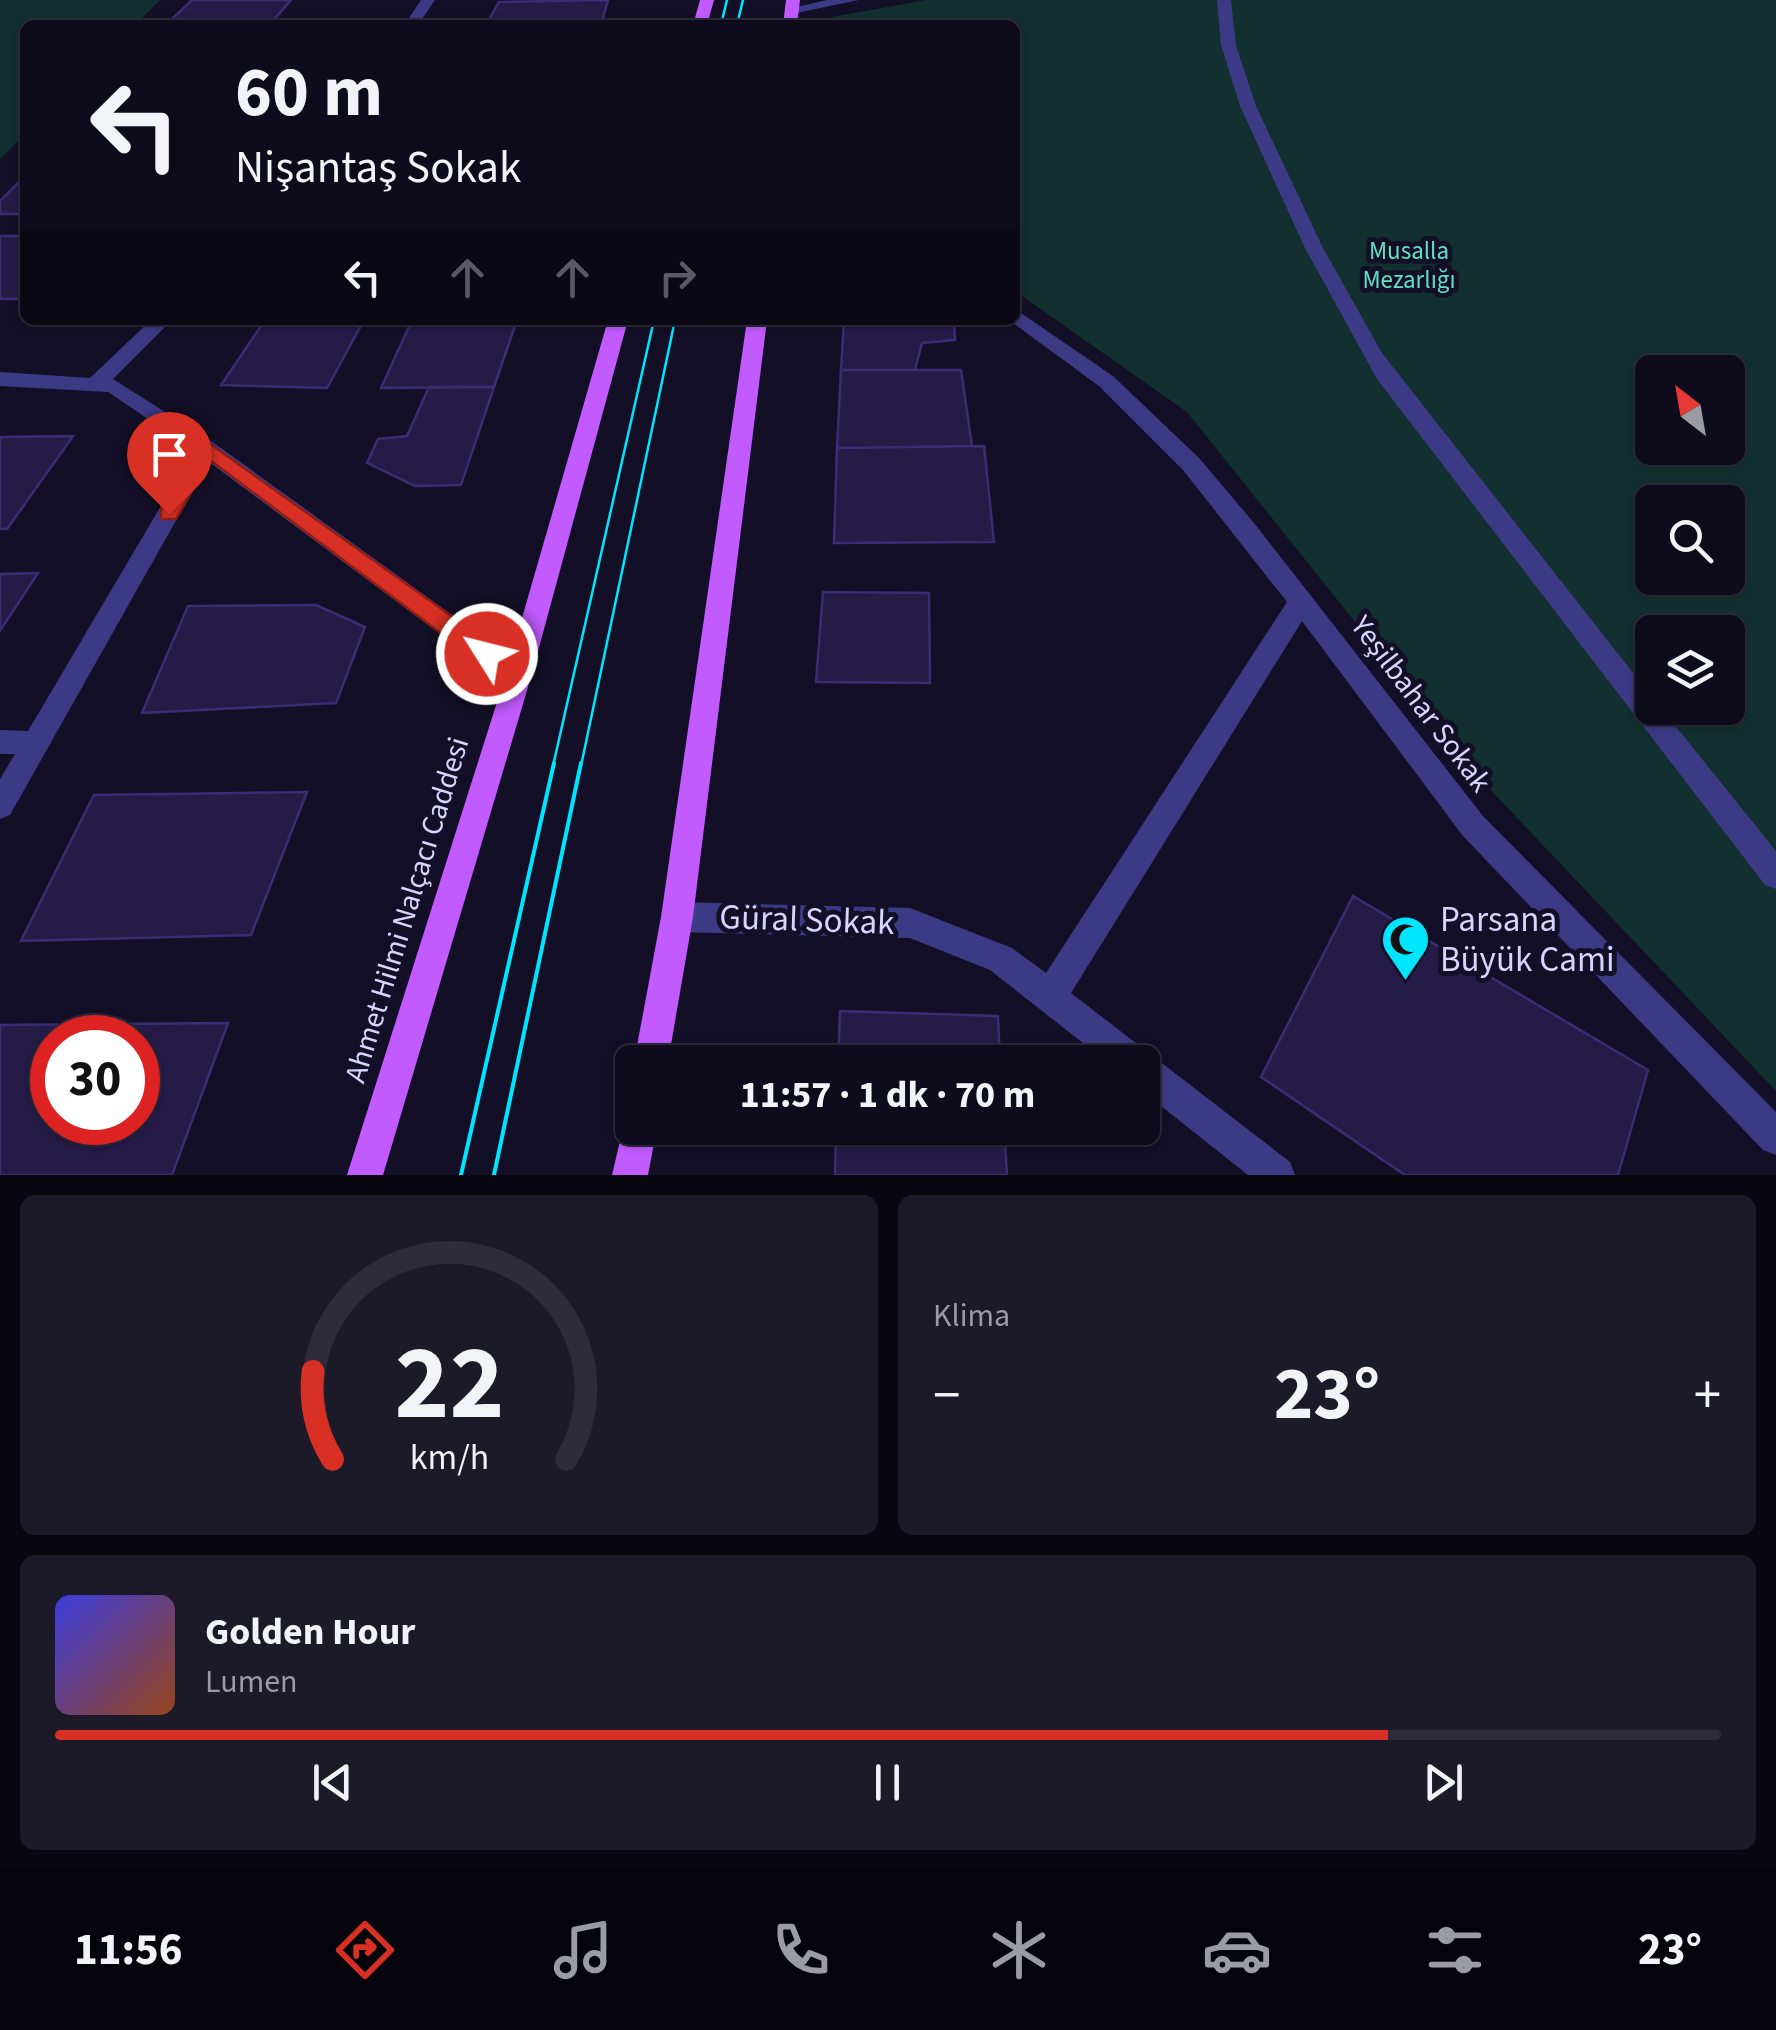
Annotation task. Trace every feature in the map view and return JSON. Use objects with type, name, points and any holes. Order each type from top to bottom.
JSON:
[{"type":"main road","name":"Ahmet Hilmi Nalçacı Caddesi","points":[[365,1175],[518,677],[617,325]]},
{"type":"main road","points":[[653,1045],[677,916],[756,325]]},
{"type":"main road","points":[[630,1175],[636,1145]]},
{"type":"street","points":[[791,12],[852,0]]},
{"type":"street","points":[[1224,0],[1224,31],[1243,104],[1341,304],[1387,379],[1776,875]]},
{"type":"street","name":"Yeşilbahar Sokak","points":[[1020,319],[1106,381],[1191,464],[1473,826],[1776,1137]]},
{"type":"street","points":[[95,384],[157,325]]},
{"type":"street","points":[[0,379],[113,386],[206,448],[518,677]]},
{"type":"street","points":[[0,806],[206,448]]},
{"type":"street","points":[[1050,996],[1301,601]]},
{"type":"street","points":[[0,742],[36,743]]},
{"type":"street","name":"Güral Sokak","points":[[677,916],[910,923],[1001,958],[1112,1045]]},
{"type":"street","points":[[1160,1083],[1277,1175]]},
{"type":"green space","points":[[0,0],[160,0],[140,20],[20,20],[20,139],[0,159]]},
{"type":"green space","name":"Musalla Mezarlığı","points":[[926,0],[1776,0],[1776,1091],[1484,783],[1187,412],[1020,295],[1020,20],[832,20]]},
{"type":"building","points":[[192,0],[291,0],[274,20],[171,20]]},
{"type":"building","points":[[608,0],[602,20],[489,20],[499,2]]},
{"type":"building","points":[[20,181],[20,214],[0,214],[0,201]]},
{"type":"building","points":[[0,236],[20,236],[20,299],[0,299]]},
{"type":"building","points":[[262,325],[361,325],[327,388],[221,385]]},
{"type":"building","points":[[410,325],[515,325],[494,387],[381,388]]},
{"type":"building","points":[[844,325],[954,325],[955,340],[922,343],[915,370],[841,370]]},
{"type":"building","points":[[841,370],[961,370],[972,446],[837,448]]},
{"type":"building","points":[[429,387],[494,387],[461,485],[415,486],[367,463],[378,439],[407,436]]},
{"type":"building","points":[[73,436],[7,529],[0,529],[0,437]]},
{"type":"building","points":[[984,446],[994,542],[834,543],[837,448]]},
{"type":"building","points":[[38,573],[0,631],[0,574]]},
{"type":"building","points":[[823,592],[929,593],[930,683],[816,682]]},
{"type":"building","points":[[316,605],[365,627],[336,703],[142,713],[188,606]]},
{"type":"building","points":[[307,792],[251,935],[21,941],[94,795]]},
{"type":"building","name":"Parsana Büyük Cami","points":[[1353,896],[1648,1070],[1618,1175],[1405,1175],[1261,1077]]},
{"type":"building","points":[[840,1011],[998,1016],[999,1045],[839,1045]]},
{"type":"building","points":[[228,1023],[172,1175],[0,1175],[0,1025],[30,1025],[30,1145],[160,1145],[160,1024]]},
{"type":"building","points":[[836,1145],[1005,1145],[1007,1175],[835,1175]]},
{"type":"tram line","points":[[722,20],[727,0]]},
{"type":"tram line","points":[[738,20],[743,0]]},
{"type":"tram line","points":[[553,766],[653,325]]},
{"type":"tram line","points":[[581,766],[674,325]]},
{"type":"tram line","points":[[461,1175],[554,763]]},
{"type":"tram line","points":[[494,1175],[581,763]]},
{"type":"place","name":"Parsana Büyük Cami","points":[[1405,982]]},
{"type":"route","points":[[169,514],[206,448],[487,654]]}]
